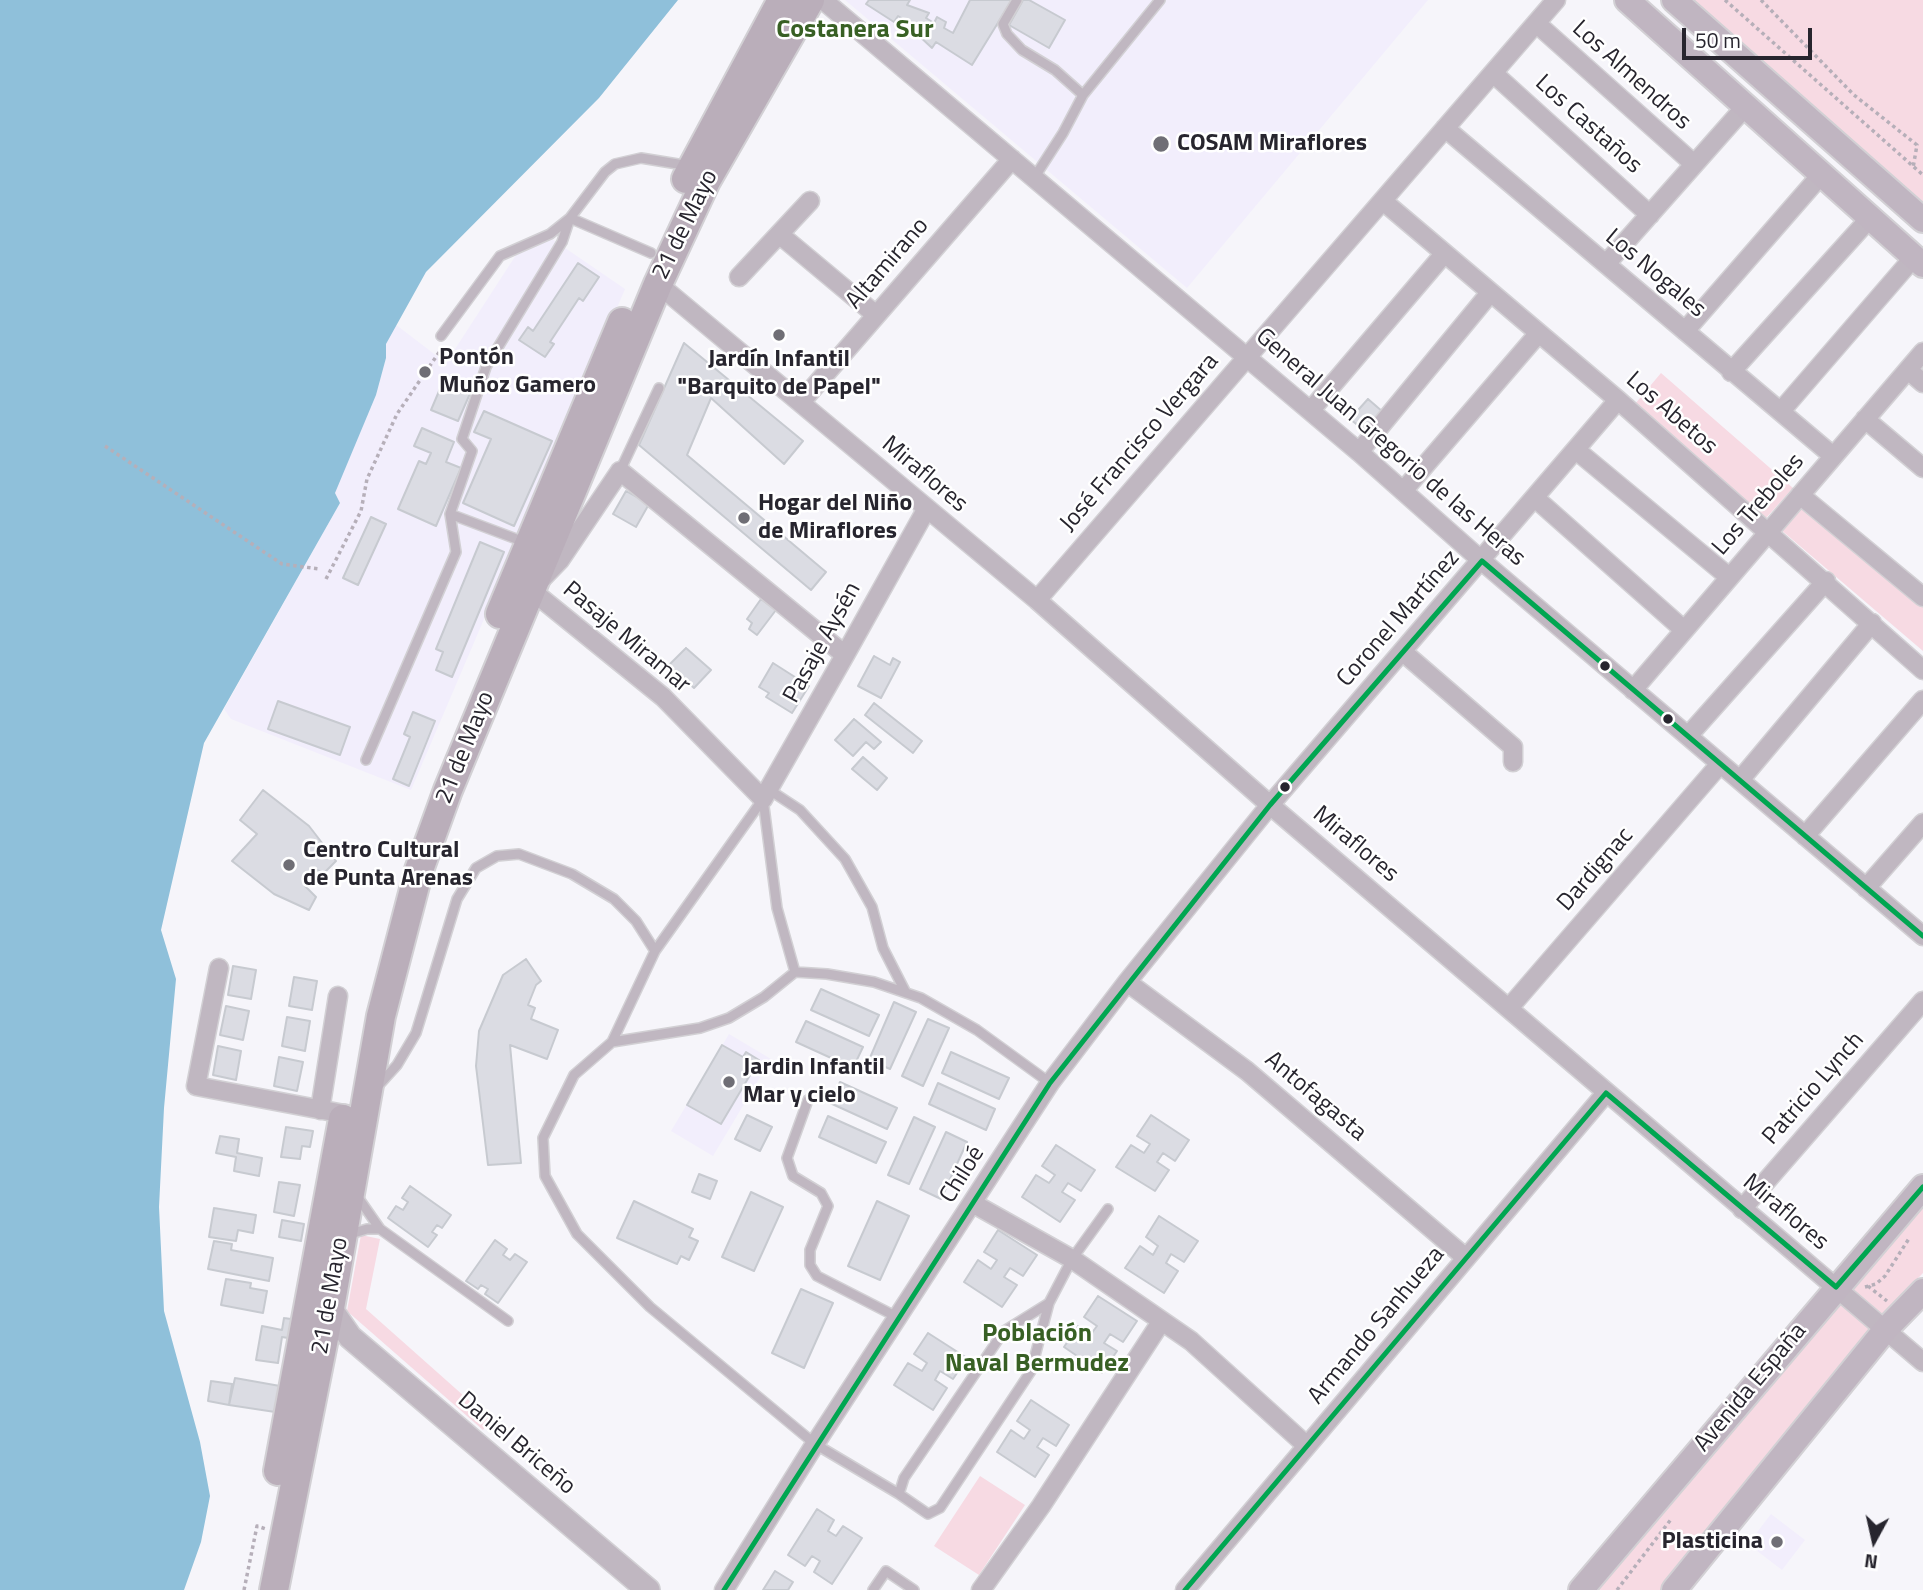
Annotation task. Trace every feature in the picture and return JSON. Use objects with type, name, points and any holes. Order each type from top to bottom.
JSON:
[{"type":"main road","name":"21 de Mayo","points":[[257,1590],[343,1108],[374,959],[398,875],[430,787],[528,544],[651,253],[692,166],[782,0]]},
{"type":"main road","name":"21 de Mayo","points":[[274,1590],[351,1188],[343,1108],[393,961],[419,870],[448,790],[658,284],[706,181],[810,0]]},
{"type":"main road","points":[[1627,0],[1820,176],[1918,261]]},
{"type":"main road","points":[[1674,0],[1923,220]]},
{"type":"main road","name":"Avenida España","points":[[1581,1590],[1923,1187]]},
{"type":"main road","points":[[1674,1590],[1886,1329],[1923,1291]]},
{"type":"street","name":"General Juan Gregorio de las Heras","points":[[823,0],[1311,410],[1482,561],[1923,936]]},
{"type":"street","name":"José Francisco Vergara","points":[[1037,600],[1556,0]]},
{"type":"street","name":"Los Almendros","points":[[1536,23],[1694,164]]},
{"type":"street","name":"Los Castaños","points":[[1493,73],[1650,215]]},
{"type":"street","points":[[1606,264],[1745,107]]},
{"type":"street","name":"Los Nogales","points":[[1446,128],[1833,456]]},
{"type":"street","name":"Altamirano","points":[[801,402],[1012,159]]},
{"type":"street","points":[[1685,331],[1820,176]]},
{"type":"street","points":[[739,277],[810,201]]},
{"type":"street","name":"Los Abetos","points":[[1383,201],[1618,400],[1826,581],[1923,670]]},
{"type":"street","points":[[1731,372],[1870,218]]},
{"type":"street","points":[[779,234],[876,315]]},
{"type":"street","points":[[1311,410],[1444,254]]},
{"type":"street","points":[[1781,411],[1918,261]]},
{"type":"street","name":"Miraflores","points":[[658,284],[1037,600],[1270,805],[1923,1362]]},
{"type":"street","points":[[1359,452],[1490,293]]},
{"type":"street","points":[[1403,491],[1538,334]]},
{"type":"street","name":"Los Treboles","points":[[1633,690],[1923,352]]},
{"type":"street","points":[[1908,370],[1923,383]]},
{"type":"street","name":"Coronel Martínez","points":[[1270,805],[1618,400]]},
{"type":"street","points":[[1865,419],[1923,468]]},
{"type":"street","points":[[1576,450],[1730,577]]},
{"type":"street","points":[[620,471],[845,655]]},
{"type":"street","name":"Pasaje Miramar","points":[[620,471],[568,551],[531,590],[663,697],[765,794]]},
{"type":"street","points":[[1800,495],[1923,597]]},
{"type":"street","points":[[1535,498],[1684,630]]},
{"type":"street","name":"Pasaje Aysén","points":[[765,794],[926,510]]},
{"type":"street","points":[[1688,736],[1826,581]]},
{"type":"street","points":[[1740,780],[1872,623]]},
{"type":"street","points":[[1403,652],[1513,747],[1513,762]]},
{"type":"street","points":[[1805,836],[1923,700]]},
{"type":"street","name":"Dardignac","points":[[1509,1009],[1720,764]]},
{"type":"street","name":"Chiloé","points":[[724,1590],[815,1444],[974,1204],[1050,1083],[1127,982],[1270,805]]},
{"type":"street","points":[[1867,888],[1923,823]]},
{"type":"street","points":[[219,968],[196,1086],[343,1108],[338,996]]},
{"type":"street","name":"Antofagasta","points":[[1127,982],[1247,1071],[1466,1258]]},
{"type":"street","name":"Patricio Lynch","points":[[1742,1209],[1923,1001]]},
{"type":"street","name":"Armando Sanhueza","points":[[1185,1590],[1606,1093]]},
{"type":"street","points":[[974,1204],[1072,1259],[1191,1341],[1307,1446]]},
{"type":"street","name":"Daniel Briceño","points":[[330,1308],[350,1337],[648,1590]]},
{"type":"street","points":[[981,1590],[1041,1506],[1161,1322]]},
{"type":"street","points":[[321,1352],[350,1337]]},
{"type":"lane","points":[[1017,0],[1003,24],[1007,34],[1021,50],[1055,70],[1083,95]]},
{"type":"lane","points":[[1034,178],[1083,95],[1160,0]]},
{"type":"lane","points":[[441,335],[500,256],[550,234],[570,218],[605,172],[615,164],[642,158],[692,166]]},
{"type":"lane","points":[[570,218],[651,253]]},
{"type":"lane","points":[[366,760],[456,552],[450,514],[472,451],[462,439],[486,367],[562,242],[570,218]]},
{"type":"lane","points":[[620,471],[659,388]]},
{"type":"lane","points":[[450,514],[528,544]]},
{"type":"lane","points":[[765,794],[655,951],[612,1042],[574,1075],[543,1138],[545,1176],[577,1234],[650,1307],[815,1444],[928,1514],[940,1508],[1031,1371],[1049,1303],[1072,1259],[1108,1209]]},
{"type":"lane","points":[[765,794],[777,908],[795,972]]},
{"type":"lane","points":[[765,794],[800,810],[845,859],[872,907],[883,948],[906,993]]},
{"type":"lane","points":[[343,1108],[397,1065],[416,1033],[457,899],[476,867],[497,856],[519,854],[572,874],[593,886],[614,899],[636,921],[655,951]]},
{"type":"lane","points":[[612,1042],[700,1028],[729,1018],[764,997],[795,972],[827,974],[874,982],[906,993],[977,1030],[1050,1083]]},
{"type":"lane","points":[[808,1100],[787,1158],[793,1176],[821,1193],[828,1206],[810,1250],[810,1265],[817,1276],[899,1318]]},
{"type":"lane","points":[[351,1188],[380,1229],[508,1321]]},
{"type":"lane","points":[[342,1238],[358,1231],[380,1229]]},
{"type":"lane","points":[[899,1494],[904,1478],[1004,1331],[1049,1303]]},
{"type":"lane","points":[[873,1590],[886,1571],[914,1590]]},
{"type":"path","points":[[1725,0],[1923,175]]},
{"type":"path","points":[[1761,0],[1854,95],[1917,145],[1923,145]]},
{"type":"path","points":[[1913,168],[1917,145]]},
{"type":"path","points":[[326,579],[361,511],[367,479],[397,414],[444,344],[441,335]]},
{"type":"path","points":[[105,446],[282,564],[319,569]]},
{"type":"path","points":[[244,1590],[257,1526],[268,1530]]},
{"type":"shaded area","name":"COSAM Miraflores","points":[[845,0],[1428,0],[1187,288]]},
{"type":"shaded area","points":[[1694,0],[1923,0],[1923,202]]},
{"type":"shaded area","points":[[552,239],[625,289],[411,790],[231,719],[224,709],[340,503],[334,493],[376,395],[386,358],[386,344],[395,324],[446,363],[516,255]]},
{"type":"shaded area","points":[[1661,373],[1793,488],[1766,518],[1635,404]]},
{"type":"shaded area","points":[[1804,502],[1923,605],[1923,651],[1780,529]]},
{"type":"shaded area","name":"Jardin Infantil Mar y cielo","points":[[729,1034],[771,1059],[713,1156],[671,1131]]},
{"type":"shaded area","points":[[1923,1203],[1923,1273],[1883,1314],[1666,1590],[1596,1590]]},
{"type":"shaded area","points":[[361,1235],[380,1239],[366,1309],[491,1420],[483,1430],[347,1311]]},
{"type":"shaded area","points":[[980,1476],[1025,1505],[979,1575],[934,1546]]},
{"type":"shaded area","name":"Plasticina","points":[[1771,1514],[1805,1540],[1782,1570],[1748,1544]]},
{"type":"water","points":[[0,0],[678,0],[599,98],[426,272],[386,344],[386,358],[376,395],[335,493],[340,503],[204,743],[161,930],[176,979],[164,1108],[159,1207],[164,1311],[200,1442],[210,1496],[201,1542],[184,1590],[0,1590]]},
{"type":"building","points":[[869,0],[910,0],[907,5],[929,13],[926,18],[934,23],[937,17],[946,22],[944,28],[953,33],[970,0],[1012,0],[972,65],[936,42],[932,48],[916,33],[914,36],[904,30],[908,22],[898,16],[894,22],[866,4]]},
{"type":"building","points":[[1023,0],[1029,0],[1065,20],[1049,48],[1009,25]]},
{"type":"building","points":[[578,263],[599,277],[583,301],[579,298],[550,342],[554,344],[545,357],[519,340],[528,327],[533,331]]},
{"type":"building","name":"Hogar del Niño de Miraflores","points":[[684,343],[803,441],[784,464],[711,398],[687,455],[826,572],[811,590],[639,445]]},
{"type":"building","points":[[445,377],[472,389],[458,421],[431,410]]},
{"type":"building","points":[[1368,399],[1383,412],[1365,431],[1350,419]]},
{"type":"building","points":[[484,411],[552,441],[514,526],[463,503],[491,439],[474,432]]},
{"type":"building","points":[[422,428],[454,442],[446,462],[461,468],[436,526],[398,509],[419,461],[426,464],[431,453],[414,446]]},
{"type":"building","points":[[626,491],[649,504],[636,527],[613,514]]},
{"type":"building","points":[[371,517],[386,524],[358,585],[343,578]]},
{"type":"building","points":[[480,542],[504,552],[452,677],[436,670],[443,652],[436,649]]},
{"type":"building","points":[[761,599],[776,610],[757,635],[749,629],[752,623],[747,619]]},
{"type":"building","points":[[686,648],[711,670],[694,688],[669,665]]},
{"type":"building","points":[[874,656],[890,665],[893,658],[900,662],[881,698],[858,686]]},
{"type":"building","points":[[773,663],[809,686],[792,713],[766,697],[769,693],[759,687]]},
{"type":"building","points":[[278,701],[350,727],[340,755],[268,729]]},
{"type":"building","points":[[874,703],[922,741],[913,753],[865,715]]},
{"type":"building","points":[[413,712],[435,721],[409,786],[393,779],[410,737],[404,734]]},
{"type":"building","points":[[854,719],[881,742],[874,749],[866,742],[853,756],[835,740]]},
{"type":"building","points":[[863,757],[887,778],[877,790],[852,769]]},
{"type":"building","points":[[263,790],[309,826],[336,861],[324,873],[317,870],[305,886],[316,897],[309,910],[274,894],[232,861],[257,834],[240,820]]},
{"type":"building","points":[[526,959],[541,981],[536,985],[528,1005],[535,1008],[531,1019],[558,1030],[547,1059],[510,1045],[521,1163],[488,1165],[476,1066],[479,1031],[503,975]]},
{"type":"building","points":[[233,966],[256,970],[251,999],[228,995]]},
{"type":"building","points":[[294,977],[317,981],[312,1010],[289,1006]]},
{"type":"building","points":[[821,989],[879,1015],[869,1036],[811,1010]]},
{"type":"building","points":[[894,1002],[916,1012],[890,1069],[869,1060]]},
{"type":"building","points":[[226,1006],[249,1011],[243,1040],[220,1035]]},
{"type":"building","points":[[287,1017],[310,1021],[305,1051],[282,1046]]},
{"type":"building","points":[[928,1019],[949,1028],[923,1086],[902,1076]]},
{"type":"building","points":[[806,1021],[863,1047],[853,1068],[796,1042]]},
{"type":"building","points":[[722,1045],[743,1057],[746,1052],[759,1060],[721,1124],[687,1105]]},
{"type":"building","points":[[218,1046],[241,1051],[236,1080],[213,1075]]},
{"type":"building","points":[[951,1052],[1009,1078],[999,1099],[942,1073]]},
{"type":"building","points":[[279,1057],[303,1062],[297,1091],[274,1086]]},
{"type":"building","points":[[840,1082],[897,1108],[887,1129],[830,1103]]},
{"type":"building","points":[[938,1083],[995,1109],[986,1130],[929,1104]]},
{"type":"building","points":[[747,1115],[772,1127],[760,1151],[735,1139]]},
{"type":"building","points":[[1151,1115],[1189,1140],[1175,1161],[1163,1153],[1157,1162],[1169,1170],[1155,1191],[1116,1167],[1131,1145],[1144,1153],[1150,1144],[1137,1136]]},
{"type":"building","points":[[828,1116],[886,1142],[876,1163],[819,1137]]},
{"type":"building","points":[[914,1117],[935,1127],[909,1184],[888,1175]]},
{"type":"building","points":[[286,1127],[313,1131],[310,1147],[302,1146],[300,1159],[281,1157]]},
{"type":"building","points":[[946,1132],[967,1142],[941,1199],[920,1189]]},
{"type":"building","points":[[220,1136],[239,1139],[237,1153],[262,1158],[259,1176],[234,1171],[236,1157],[216,1153]]},
{"type":"building","points":[[1056,1145],[1095,1170],[1081,1191],[1068,1183],[1062,1192],[1075,1200],[1060,1222],[1022,1197],[1036,1175],[1049,1183],[1055,1175],[1042,1166]]},
{"type":"building","points":[[699,1174],[717,1181],[710,1199],[692,1192]]},
{"type":"building","points":[[279,1182],[300,1185],[294,1216],[274,1212]]},
{"type":"building","points":[[410,1186],[451,1215],[442,1228],[437,1225],[432,1232],[437,1235],[428,1247],[388,1218],[396,1206],[403,1210],[408,1202],[402,1198]]},
{"type":"building","points":[[751,1192],[783,1207],[754,1271],[722,1257]]},
{"type":"building","points":[[634,1201],[693,1229],[689,1237],[698,1241],[689,1260],[681,1256],[677,1264],[617,1238]]},
{"type":"building","points":[[877,1201],[909,1216],[880,1280],[848,1266]]},
{"type":"building","points":[[214,1208],[256,1215],[253,1233],[238,1230],[236,1241],[209,1237]]},
{"type":"building","points":[[1159,1216],[1198,1241],[1184,1262],[1171,1254],[1166,1263],[1178,1271],[1164,1293],[1125,1268],[1140,1246],[1153,1255],[1158,1246],[1146,1237]]},
{"type":"building","points":[[282,1220],[304,1224],[301,1241],[279,1237]]},
{"type":"building","points":[[998,1230],[1037,1255],[1023,1276],[1010,1268],[1004,1277],[1017,1285],[1002,1307],[964,1282],[978,1260],[991,1269],[997,1260],[984,1252]]},
{"type":"building","points":[[495,1240],[507,1249],[503,1255],[510,1260],[515,1254],[527,1262],[498,1303],[485,1294],[488,1289],[481,1285],[478,1289],[466,1281]]},
{"type":"building","points":[[214,1241],[232,1244],[231,1250],[273,1258],[269,1281],[208,1269]]},
{"type":"building","points":[[226,1279],[251,1283],[250,1288],[267,1291],[263,1313],[221,1305]]},
{"type":"building","points":[[801,1289],[833,1303],[804,1368],[772,1353]]},
{"type":"building","points":[[1098,1296],[1137,1321],[1123,1342],[1110,1334],[1104,1343],[1117,1351],[1102,1373],[1064,1347],[1078,1326],[1091,1334],[1097,1326],[1084,1317]]},
{"type":"building","points":[[284,1318],[298,1320],[294,1339],[282,1337],[278,1363],[256,1360],[262,1326],[282,1330]]},
{"type":"building","points":[[928,1333],[967,1358],[953,1379],[940,1371],[935,1380],[947,1388],[933,1410],[894,1385],[908,1363],[922,1371],[927,1363],[914,1354]]},
{"type":"building","points":[[235,1378],[280,1386],[275,1412],[229,1405]]},
{"type":"building","points":[[211,1381],[232,1384],[229,1405],[208,1401]]},
{"type":"building","points":[[1031,1400],[1069,1425],[1056,1446],[1043,1438],[1037,1447],[1049,1455],[1035,1477],[997,1452],[1011,1430],[1024,1439],[1030,1430],[1017,1421]]},
{"type":"building","points":[[817,1509],[834,1520],[828,1531],[836,1536],[843,1526],[862,1538],[832,1584],[814,1572],[820,1561],[812,1556],[805,1566],[788,1555]]},
{"type":"building","points":[[775,1571],[793,1582],[788,1590],[763,1590]]},
{"type":"transit line","points":[[724,1590],[1050,1083],[1270,805],[1482,561],[1923,936]]},
{"type":"transit line","points":[[1185,1590],[1606,1093],[1836,1287],[1923,1187]]},
{"type":"place","name":"COSAM Miraflores","points":[[1161,144]]},
{"type":"place","name":"Jardín Infantil \"Barquito de Papel\"","points":[[779,335]]},
{"type":"place","name":"Pontón Muñoz Gamero","points":[[425,372]]},
{"type":"place","name":"Hogar del Niño de Miraflores","points":[[744,518]]},
{"type":"place","name":"Centro Cultural de Punta Arenas","points":[[289,865]]},
{"type":"place","name":"Jardin Infantil Mar y cielo","points":[[729,1082]]},
{"type":"place","name":"Plasticina","points":[[1777,1542]]},
{"type":"district","name":"Costanera Sur","points":[[855,31]]},
{"type":"district","name":"Población Naval Bermudez","points":[[1037,1350]]}]
